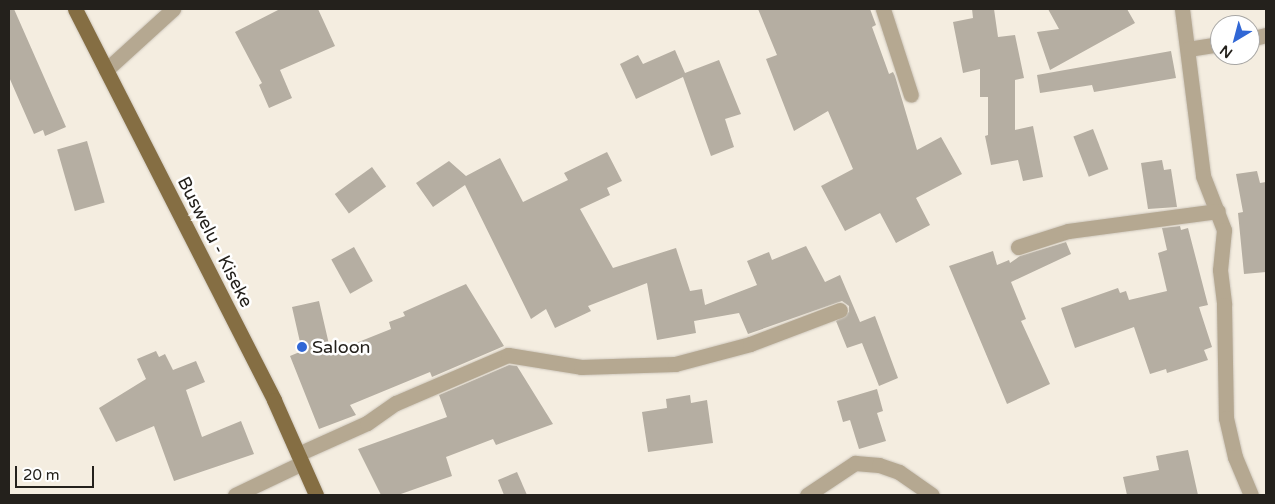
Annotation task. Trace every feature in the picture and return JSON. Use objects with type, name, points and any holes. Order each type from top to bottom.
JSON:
[{"type":"main road","name":"Buswelu - Kiseke","points":[[75,9],[300,458],[316,495]]},
{"type":"street","points":[[106,70],[173,9]]},
{"type":"street","points":[[883,9],[910,95]]},
{"type":"street","points":[[1182,9],[1203,176],[1224,230],[1220,270],[1224,305],[1226,418],[1235,457],[1251,495]]},
{"type":"street","points":[[1188,50],[1210,46]]},
{"type":"street","points":[[1018,247],[1068,231],[1218,211]]},
{"type":"street","points":[[235,495],[367,423],[396,403],[508,355],[581,367],[675,364],[750,344],[840,310]]},
{"type":"street","points":[[807,495],[855,463],[879,465],[899,472],[932,495]]},
{"type":"building","points":[[9,9],[14,9],[66,127],[45,136],[43,130],[34,134],[9,77]]},
{"type":"building","points":[[280,9],[318,9],[335,46],[280,70],[292,98],[269,108],[259,85],[262,83],[235,32]]},
{"type":"building","points":[[758,9],[870,9],[876,25],[872,27],[889,74],[893,72],[895,76],[917,150],[941,137],[962,174],[916,198],[930,225],[896,243],[880,213],[845,231],[821,186],[853,169],[828,111],[794,131],[766,59],[777,55]]},
{"type":"building","points":[[972,9],[994,9],[998,37],[1015,35],[1024,78],[1015,80],[1015,130],[1033,126],[1043,177],[1023,181],[1018,160],[991,165],[985,136],[988,135],[988,97],[980,97],[980,69],[963,73],[953,22],[973,18]]},
{"type":"building","points":[[1048,9],[1127,9],[1135,23],[1050,70],[1037,32],[1059,29]]},
{"type":"building","points":[[675,50],[685,73],[719,60],[741,114],[725,119],[734,147],[711,156],[683,77],[636,99],[620,64],[638,55],[643,64]]},
{"type":"building","points":[[1171,51],[1176,78],[1094,92],[1092,85],[1040,93],[1037,75]]},
{"type":"building","points":[[1093,129],[1108,169],[1089,177],[1073,137]]},
{"type":"building","points":[[87,141],[105,203],[75,211],[57,150]]},
{"type":"building","points":[[607,152],[622,181],[607,188],[610,195],[580,209],[613,268],[676,248],[690,291],[702,289],[705,305],[757,285],[747,261],[769,252],[772,260],[806,246],[825,282],[840,275],[860,322],[875,316],[898,378],[879,386],[862,343],[847,348],[836,321],[849,312],[849,306],[842,301],[748,334],[739,313],[694,321],[696,333],[657,340],[647,283],[588,306],[591,311],[555,328],[546,309],[531,319],[465,185],[433,207],[416,183],[449,161],[466,176],[500,158],[523,202],[568,180],[564,173]]},
{"type":"building","points":[[1162,160],[1164,170],[1171,169],[1177,207],[1148,209],[1141,163]]},
{"type":"building","points":[[372,167],[386,186],[349,213],[335,194]]},
{"type":"building","points":[[1257,171],[1260,183],[1266,182],[1266,272],[1244,274],[1238,213],[1243,212],[1236,174]]},
{"type":"building","points":[[1180,226],[1181,230],[1188,228],[1208,305],[1199,307],[1212,347],[1204,350],[1208,360],[1167,373],[1166,369],[1150,374],[1134,327],[1075,348],[1061,308],[1118,288],[1120,293],[1126,291],[1129,300],[1167,291],[1158,253],[1167,250],[1162,228]]},
{"type":"building","points":[[1066,242],[1071,254],[1011,282],[1026,319],[1021,321],[1050,384],[1007,404],[949,266],[993,251],[997,265],[1009,260],[1010,263],[1020,256]]},
{"type":"building","points":[[354,247],[373,281],[350,294],[331,260]]},
{"type":"building","points":[[466,284],[504,346],[432,377],[430,372],[350,405],[356,415],[319,429],[290,356],[302,351],[292,307],[319,301],[331,353],[391,329],[389,322],[405,316],[403,312]]},
{"type":"building","points":[[156,351],[159,357],[165,354],[173,370],[196,361],[205,382],[186,390],[202,437],[241,421],[254,454],[174,481],[154,426],[116,442],[99,408],[146,379],[137,359]]},
{"type":"building","points":[[509,365],[517,366],[553,424],[496,445],[493,439],[446,457],[452,476],[398,495],[381,495],[358,449],[447,417],[439,395]]},
{"type":"building","points":[[877,389],[883,411],[877,413],[886,441],[859,449],[850,420],[843,422],[837,401]]},
{"type":"building","points":[[690,395],[691,403],[707,400],[713,443],[648,452],[642,412],[667,408],[666,399]]},
{"type":"building","points":[[1188,450],[1198,495],[1127,495],[1123,477],[1159,470],[1156,456]]},
{"type":"building","points":[[517,472],[527,495],[504,495],[498,480]]},
{"type":"place","name":"Saloon","points":[[302,347]]}]
